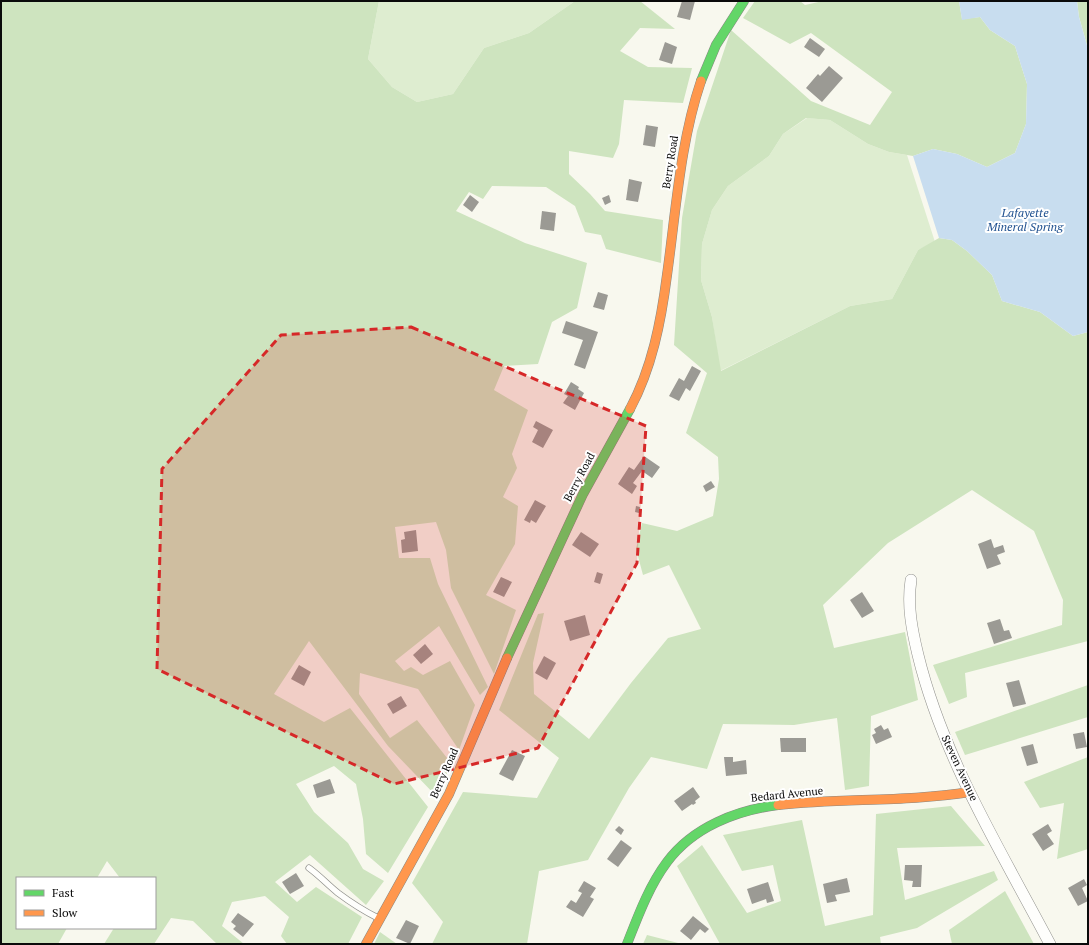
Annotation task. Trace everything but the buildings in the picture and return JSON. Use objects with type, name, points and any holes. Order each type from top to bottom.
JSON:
[{"type":"street","name":"Berry Road","points":[[366,944],[449,794],[513,643],[583,494],[637,396],[648,370],[662,311],[686,141],[694,99],[714,48],[735,12],[744,1]]},
{"type":"street","name":"Steven Avenue","points":[[911,580],[908,597],[912,632],[920,664],[941,728],[970,792],[1050,944]]},
{"type":"street","name":"Bedard Avenue","points":[[627,944],[655,880],[669,859],[687,840],[711,824],[735,813],[760,807],[840,801],[949,797],[970,792]]},
{"type":"lane","points":[[309,868],[324,879],[337,892],[363,910],[380,919]]},
{"type":"highlighted area","points":[[411,327],[646,426],[637,563],[538,748],[394,784],[157,669],[162,469],[281,335]]},
{"type":"green space","points":[[1,1],[379,1],[368,59],[392,87],[417,102],[453,94],[484,48],[529,33],[575,1],[640,1],[675,29],[640,28],[620,51],[648,67],[692,68],[683,103],[624,100],[619,144],[613,158],[569,151],[569,174],[605,211],[663,220],[661,263],[606,249],[601,235],[585,232],[575,206],[546,187],[492,186],[483,199],[469,192],[456,211],[525,243],[587,263],[577,308],[552,322],[538,364],[504,366],[494,390],[528,410],[512,454],[517,468],[503,497],[518,506],[515,544],[486,595],[516,610],[494,674],[451,588],[446,550],[436,522],[395,527],[399,558],[430,558],[438,584],[488,687],[480,695],[439,626],[395,661],[404,671],[411,667],[423,675],[450,661],[475,705],[459,750],[418,689],[360,673],[359,694],[390,738],[417,720],[451,763],[438,798],[388,746],[309,641],[274,694],[324,722],[350,708],[428,807],[388,873],[366,854],[363,819],[356,784],[334,766],[296,784],[314,812],[348,843],[363,869],[384,881],[366,905],[310,855],[275,882],[297,902],[316,887],[362,917],[348,944],[287,944],[281,936],[289,917],[265,896],[232,902],[222,926],[244,944],[217,944],[193,921],[171,918],[154,944],[104,944],[113,929],[156,929],[156,877],[119,877],[107,861],[98,877],[16,877],[16,929],[66,929],[58,944],[1,944]]},
{"type":"green space","points":[[379,1],[575,1],[529,33],[484,48],[453,94],[417,102],[392,87],[368,59]]},
{"type":"green space","points":[[755,1],[800,1],[805,5],[823,1],[959,1],[962,19],[980,17],[990,30],[1015,46],[1027,84],[1026,124],[1015,153],[987,167],[957,154],[933,149],[913,156],[889,152],[868,144],[830,120],[806,118],[783,134],[769,156],[728,186],[712,210],[702,244],[701,280],[712,317],[721,371],[850,306],[892,299],[918,250],[939,238],[952,240],[967,251],[992,275],[1002,301],[1040,312],[1073,336],[1088,332],[1088,641],[965,673],[967,697],[949,704],[933,665],[1062,625],[1063,600],[1034,531],[972,490],[888,543],[823,605],[834,648],[905,632],[918,700],[871,716],[869,786],[845,790],[837,718],[794,725],[723,724],[707,769],[651,757],[629,788],[588,860],[539,871],[527,944],[432,944],[443,922],[412,883],[463,792],[537,798],[559,758],[499,710],[538,614],[544,613],[533,663],[534,694],[589,739],[631,683],[668,638],[701,629],[669,565],[643,575],[636,549],[642,523],[677,531],[713,516],[719,479],[718,457],[686,433],[707,373],[674,345],[682,218],[697,131],[731,30],[811,101],[870,125],[892,92],[811,33],[790,44],[743,18]]},
{"type":"green space","points":[[1077,1],[1088,1],[1088,49],[1079,17]]},
{"type":"green space","points":[[807,118],[830,120],[868,144],[889,152],[907,155],[935,242],[918,250],[892,299],[850,306],[720,371],[712,317],[701,280],[702,244],[712,210],[728,186],[769,156],[783,134]]},
{"type":"green space","points":[[1088,685],[1088,717],[965,755],[955,732]]},
{"type":"green space","points":[[1088,757],[1088,849],[1057,859],[1064,803],[1040,808],[1024,782]]},
{"type":"green space","points":[[951,806],[985,846],[897,848],[905,900],[994,871],[998,880],[917,928],[880,937],[881,944],[720,944],[677,866],[702,845],[747,913],[781,901],[773,865],[742,871],[723,835],[802,820],[825,926],[873,915],[876,814]]},
{"type":"green space","points":[[1005,891],[1034,944],[952,944],[949,930]]},
{"type":"green space","points":[[380,932],[397,944],[374,944]]},
{"type":"green space","points":[[647,935],[682,944],[643,944]]},
{"type":"water","name":"Lafayette Mineral Spring","points":[[959,1],[1077,1],[1079,17],[1088,49],[1088,332],[1073,336],[1040,312],[1002,301],[992,275],[967,251],[952,240],[939,238],[913,156],[933,149],[957,154],[987,167],[1015,153],[1026,124],[1027,84],[1015,46],[990,30],[980,17],[962,20]]},
{"type":"traffic: fast","points":[[701,81],[716,45],[744,1]]},
{"type":"traffic: fast","points":[[507,658],[583,494],[630,409]]},
{"type":"traffic: fast","points":[[627,944],[644,902],[655,881],[667,862],[678,850],[690,839],[717,822],[747,811],[778,805]]},
{"type":"traffic: slow","points":[[630,409],[638,393],[650,361],[658,327],[665,293],[683,153],[688,128],[701,81]]},
{"type":"traffic: slow","points":[[366,944],[449,794],[507,658]]},
{"type":"traffic: slow","points":[[778,805],[826,801],[898,799],[970,792]]}]
